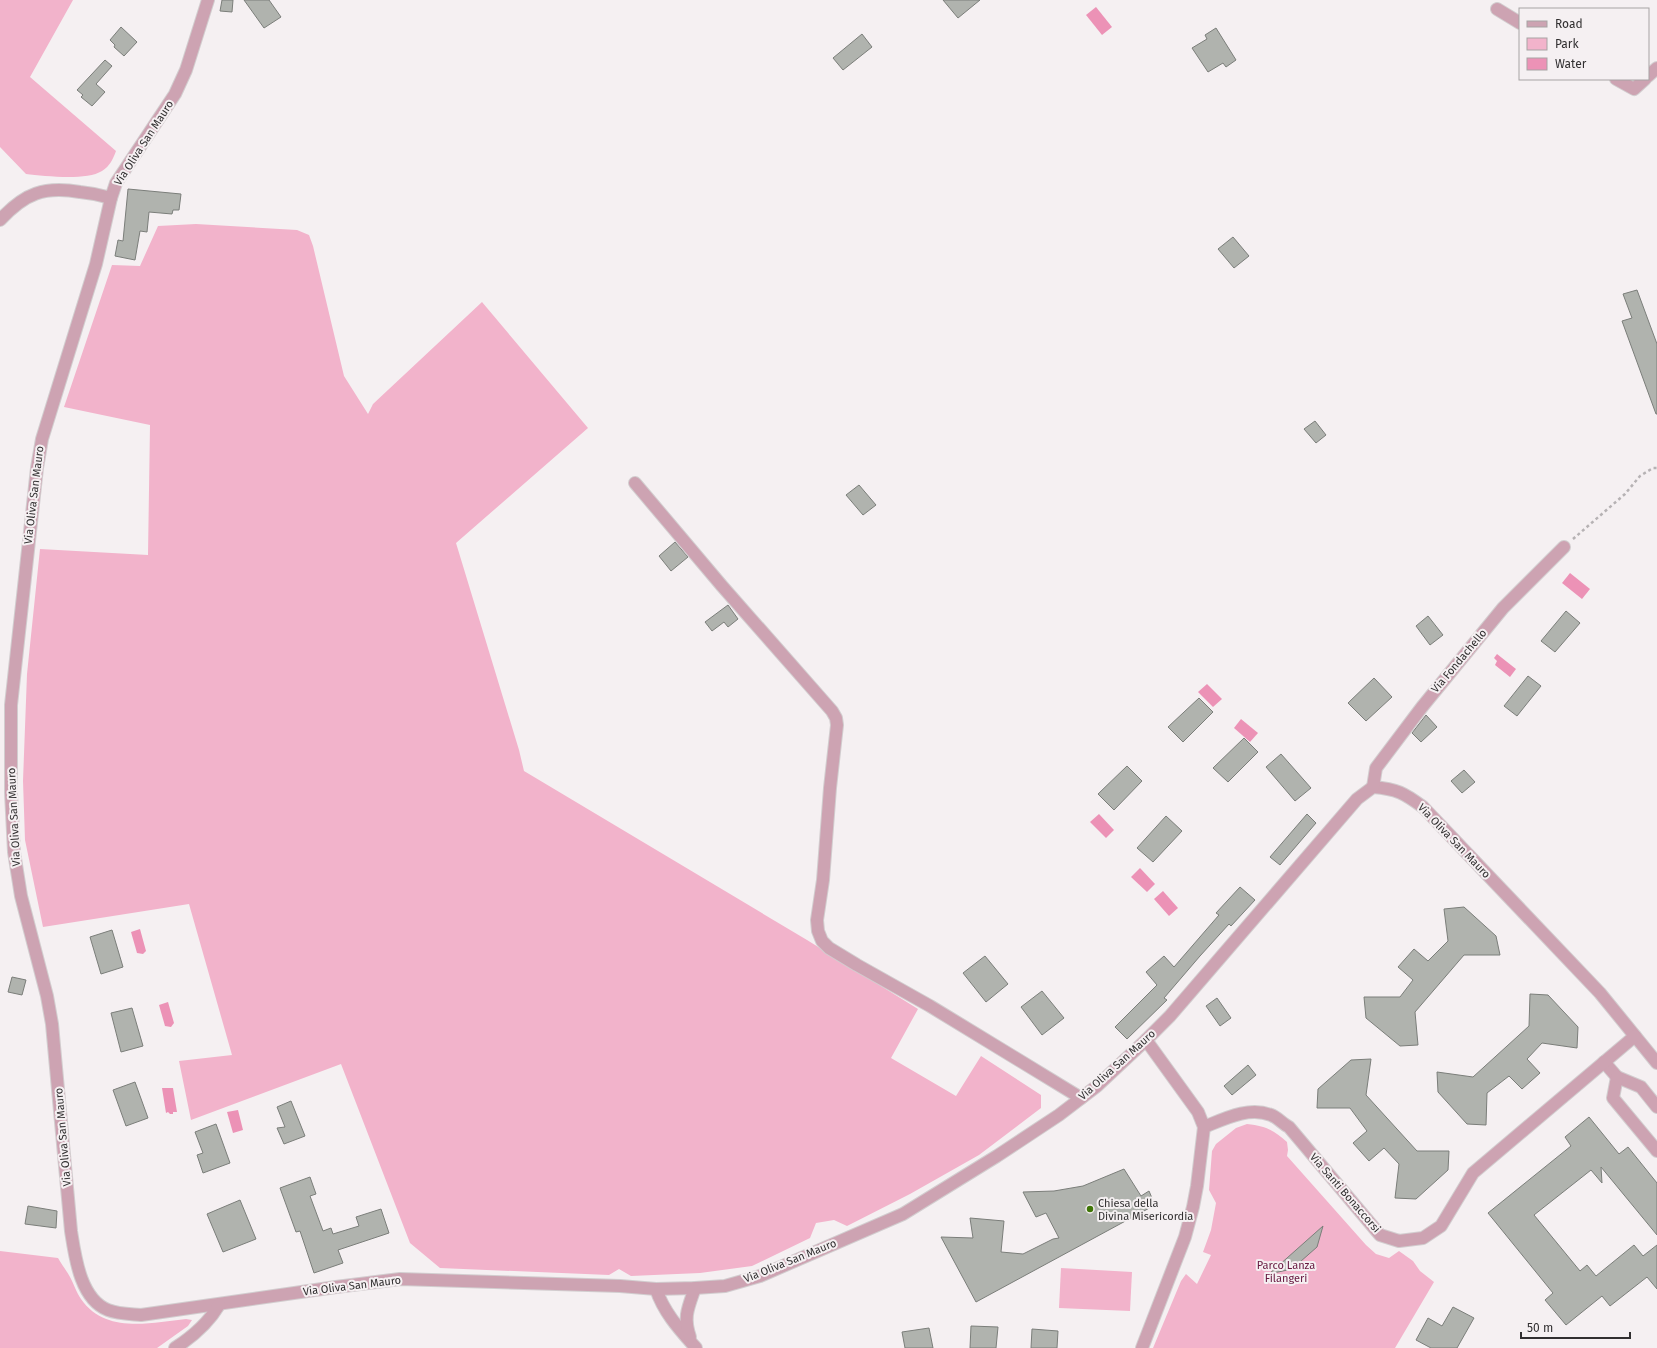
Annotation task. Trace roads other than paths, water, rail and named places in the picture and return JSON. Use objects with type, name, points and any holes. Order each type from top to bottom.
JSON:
[{"type":"street","name":"Via Oliva San Mauro","points":[[208,0],[186,70],[176,94],[116,183],[111,198],[96,264],[42,439],[37,468],[11,705],[11,793],[14,852],[21,896],[47,996],[52,1024],[71,1231],[76,1261],[87,1291],[96,1302],[106,1309],[122,1314],[141,1315],[400,1279],[620,1286],[656,1289],[725,1286],[760,1276],[903,1214],[997,1156],[1059,1115],[1097,1086],[1170,1016],[1357,799],[1373,787],[1386,788],[1405,793],[1424,807],[1600,993],[1657,1063]]},
{"type":"street","points":[[1497,9],[1519,22]]},
{"type":"street","points":[[1649,75],[1657,68]]},
{"type":"street","points":[[1618,80],[1634,89],[1644,80]]},
{"type":"street","points":[[0,220],[12,208],[30,196],[44,190],[63,189],[102,195],[111,198]]},
{"type":"street","points":[[635,483],[722,586],[832,711],[836,718],[837,725],[823,880],[817,920],[818,931],[822,941],[829,948],[857,965],[930,1006],[1081,1098]]},
{"type":"street","name":"Via Fondachello","points":[[1373,787],[1376,768],[1422,707],[1503,608],[1564,547]]},
{"type":"street","name":"Via Santi Bonaccorsi","points":[[1204,1127],[1246,1113],[1252,1112],[1271,1115],[1289,1127],[1380,1235],[1399,1242],[1423,1238],[1441,1226],[1473,1173],[1635,1036]]},
{"type":"street","points":[[1142,1348],[1185,1237],[1197,1186],[1204,1127],[1198,1112],[1146,1040]]},
{"type":"street","points":[[1604,1062],[1617,1077],[1641,1087],[1657,1107]]},
{"type":"street","points":[[1617,1077],[1614,1098],[1657,1151]]},
{"type":"street","points":[[694,1345],[686,1325],[688,1309],[695,1288]]},
{"type":"street","points":[[656,1289],[661,1303],[694,1345]]},
{"type":"street","points":[[175,1348],[185,1341],[213,1315],[219,1305]]},
{"type":"water","points":[[1096,7],[1112,27],[1102,35],[1086,15]]},
{"type":"water","points":[[1570,573],[1590,589],[1582,599],[1562,583]]},
{"type":"water","points":[[1497,654],[1516,669],[1510,677],[1495,665],[1497,661],[1494,658]]},
{"type":"water","points":[[1207,684],[1222,699],[1213,707],[1198,692]]},
{"type":"water","points":[[1241,719],[1258,733],[1250,742],[1234,728]]},
{"type":"water","points":[[1099,814],[1114,830],[1106,838],[1090,822]]},
{"type":"water","points":[[1140,868],[1155,884],[1147,892],[1131,877]]},
{"type":"water","points":[[1163,891],[1178,908],[1169,916],[1154,899]]},
{"type":"water","points":[[140,929],[146,951],[143,954],[137,953],[131,932]]},
{"type":"water","points":[[168,1002],[174,1023],[171,1027],[165,1026],[159,1005]]},
{"type":"water","points":[[162,1088],[173,1088],[177,1112],[173,1112],[173,1114],[168,1112],[166,1113]]},
{"type":"water","points":[[238,1110],[243,1130],[233,1133],[227,1112]]},
{"type":"place","name":"Chiesa della Divina Misericordia","points":[[1090,1209]]},
{"type":"park label","name":"Parco Lanza Filangeri","points":[[1286,1271]]}]
